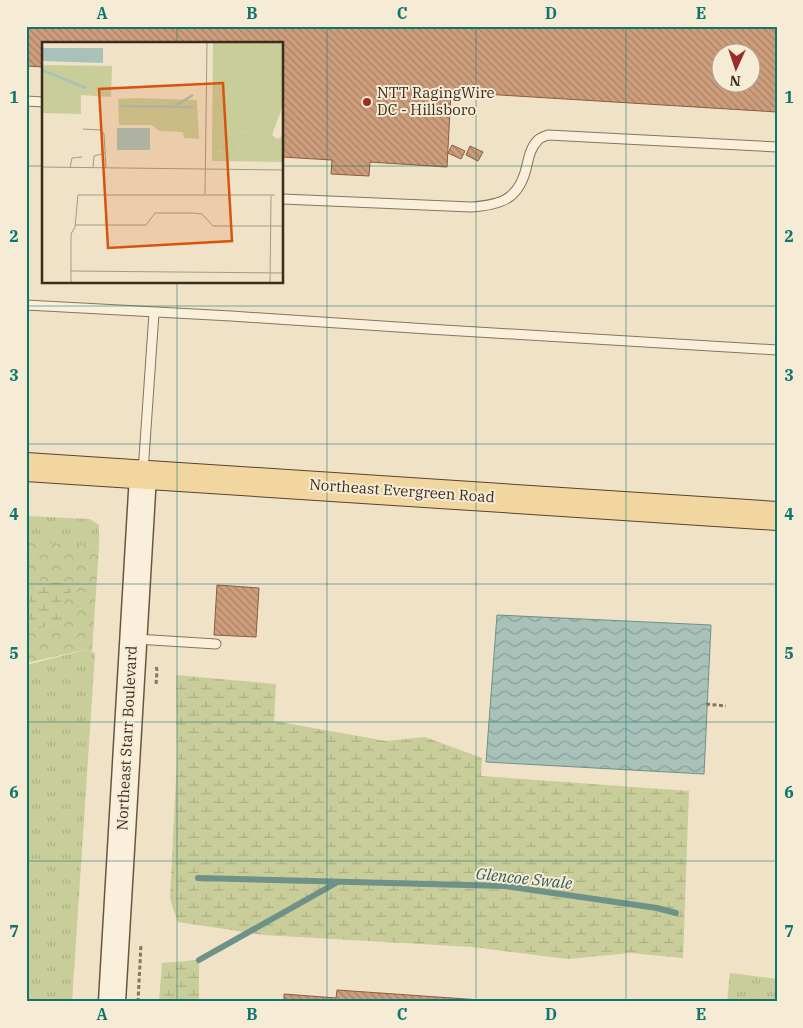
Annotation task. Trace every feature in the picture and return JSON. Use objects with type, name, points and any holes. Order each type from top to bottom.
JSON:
[{"type":"main road","name":"Northeast Evergreen Road","points":[[26,467],[777,516]]},
{"type":"street","name":"Northeast Starr Boulevard","points":[[112,1002],[143,475]]},
{"type":"lane","points":[[26,101],[42,102]]},
{"type":"lane","points":[[284,199],[471,207],[487,206],[509,198],[516,192],[525,173],[530,151],[538,140],[548,134],[777,147]]},
{"type":"lane","points":[[26,305],[777,350]]},
{"type":"lane","points":[[143,475],[154,313]]},
{"type":"lane","points":[[133,639],[216,644]]},
{"type":"path","points":[[706,704],[726,706]]},
{"type":"green space","points":[[26,516],[90,519],[99,525],[99,546],[26,543]]},
{"type":"green space","points":[[26,542],[99,546],[92,652],[84,650],[26,663],[26,631],[67,622],[48,583],[32,590],[26,583]]},
{"type":"green space","points":[[60,582],[72,591],[60,602],[67,622],[26,631],[26,583],[32,590],[48,583]]},
{"type":"green space","points":[[85,650],[95,653],[72,1002],[26,1002],[26,665]]},
{"type":"green space","points":[[176,675],[276,684],[274,721],[386,741],[425,737],[482,758],[481,776],[689,791],[683,958],[631,953],[568,959],[472,947],[264,935],[178,922],[170,899],[177,758]]},
{"type":"green space","points":[[199,960],[199,1002],[159,1002],[162,963]]},
{"type":"green space","points":[[730,973],[777,979],[777,1002],[727,1002]]},
{"type":"water","points":[[497,615],[711,625],[704,774],[486,762]]},
{"type":"building","name":"NTT RagingWire DC - Hillsboro","points":[[26,26],[777,26],[777,112],[451,92],[447,167],[370,162],[369,176],[331,174],[332,160],[284,157],[284,42],[42,42],[42,67],[26,66]]},
{"type":"building","points":[[452,145],[465,151],[461,159],[448,153]]},
{"type":"building","points":[[470,146],[483,152],[478,161],[466,155]]},
{"type":"building","points":[[217,585],[259,588],[256,637],[214,635]]},
{"type":"building","points":[[337,990],[509,1002],[284,1002],[284,994],[336,998]]},
{"type":"waterway","name":"Glencoe Swale","points":[[198,878],[505,886],[657,908],[676,913]]},
{"type":"waterway","points":[[199,960],[336,883]]},
{"type":"place","name":"NTT RagingWire DC - Hillsboro","points":[[367,102]]}]
